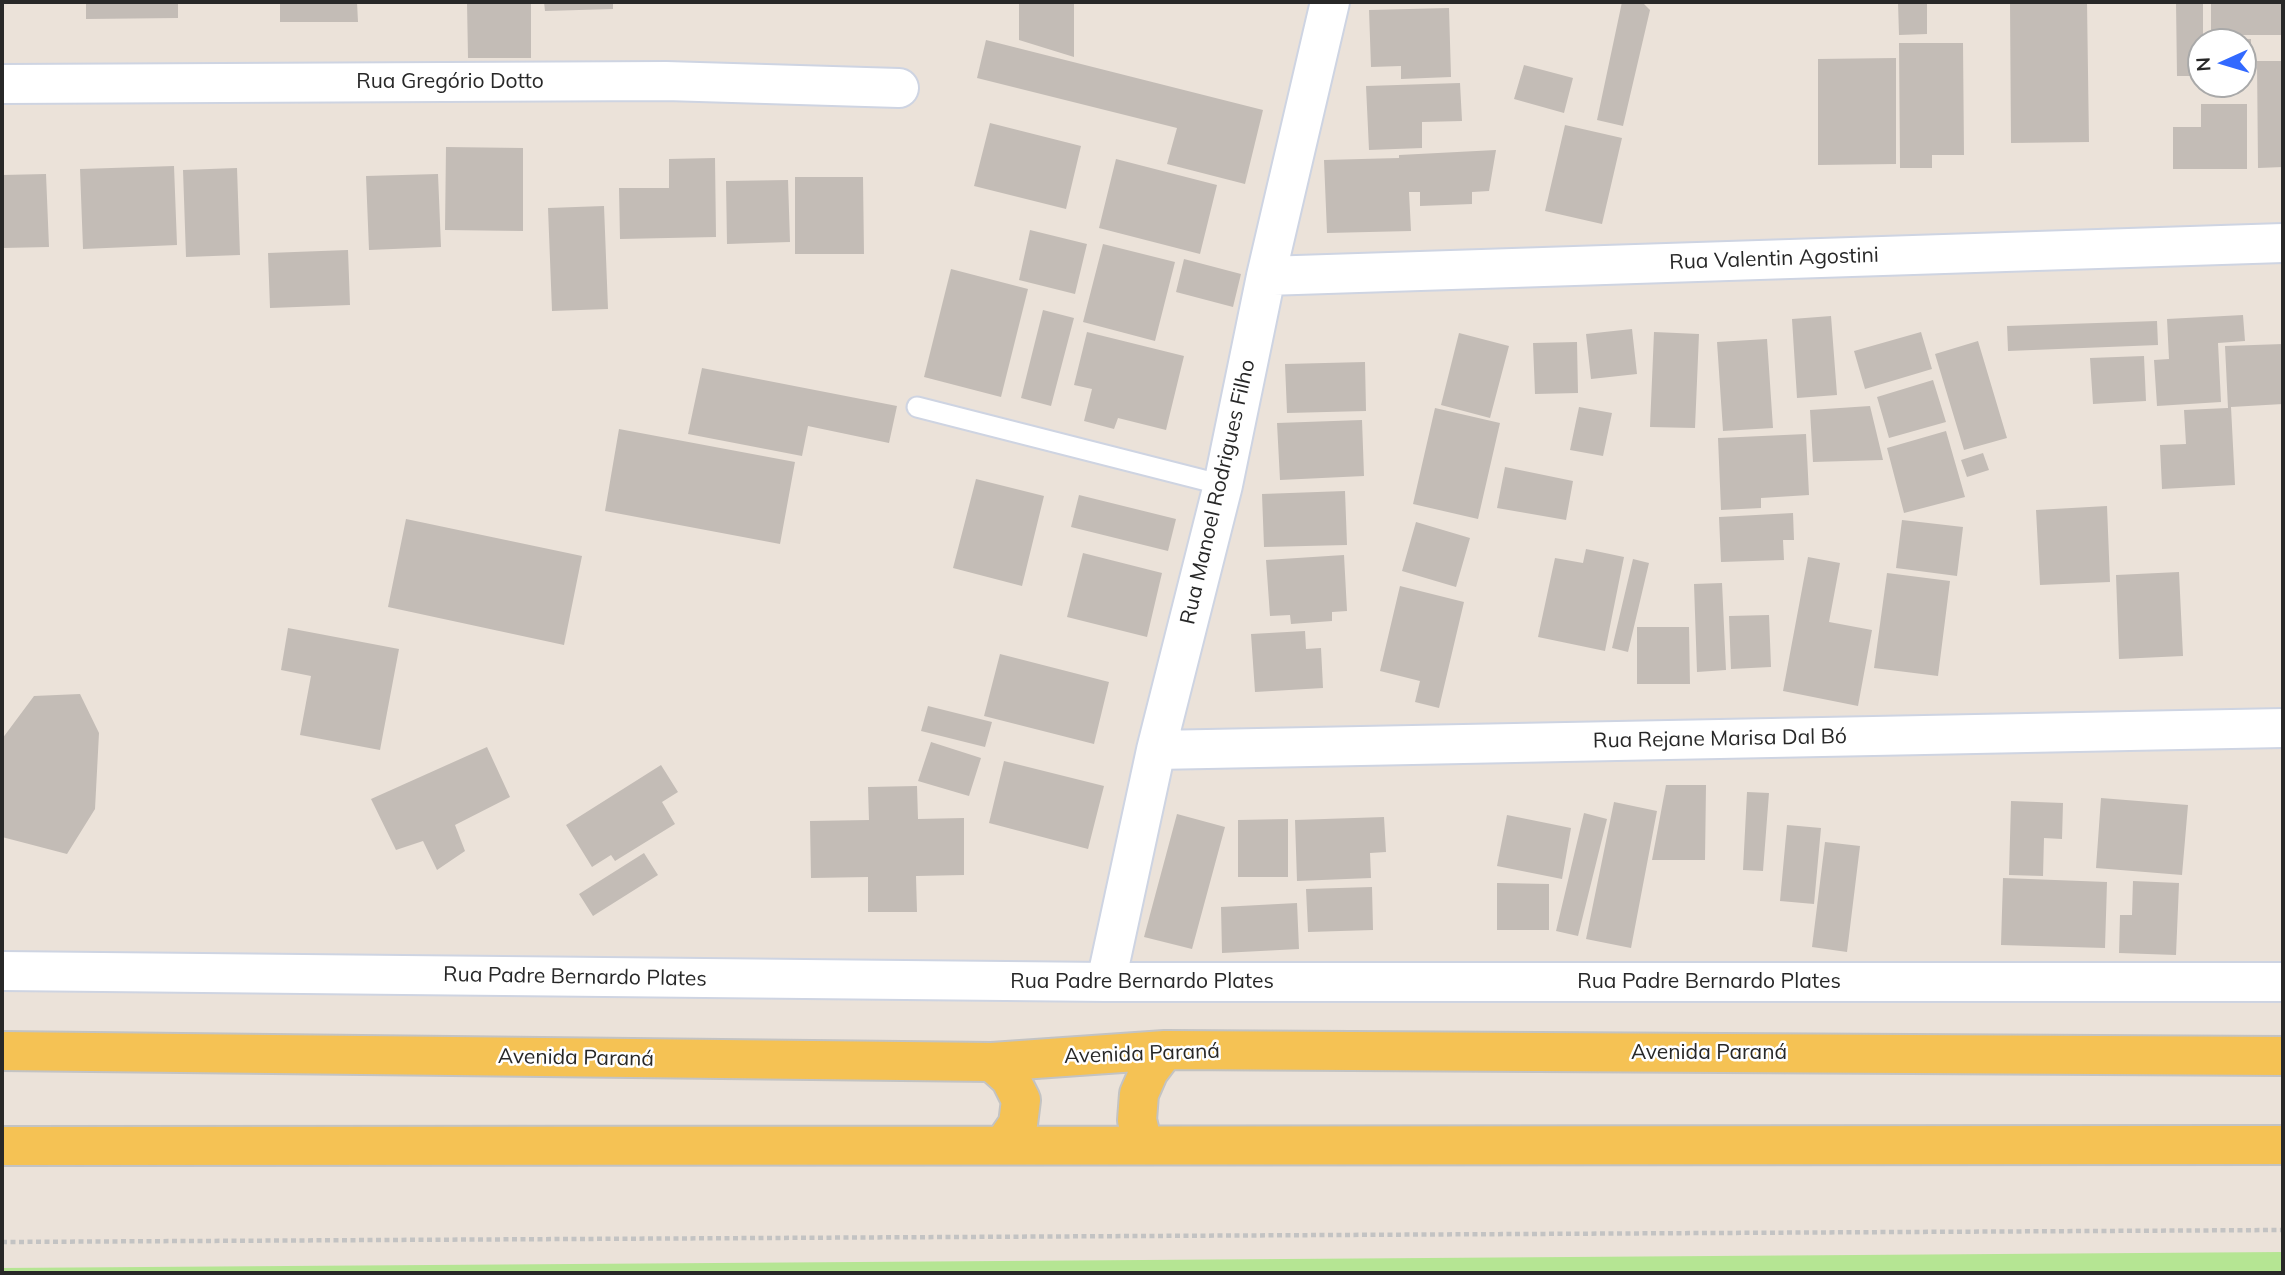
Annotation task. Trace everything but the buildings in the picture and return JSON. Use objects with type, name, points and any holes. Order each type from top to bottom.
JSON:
[{"type":"main road","name":"Avenida Paraná","points":[[2,1052],[992,1062],[1165,1050],[2283,1056]]},
{"type":"main road","points":[[1143,1145],[1137,1120],[1139,1094],[1149,1071],[1165,1050]]},
{"type":"main road","points":[[992,1062],[1010,1078],[1021,1100],[1018,1124],[1004,1144]]},
{"type":"main road","points":[[2,1146],[2283,1145]]},
{"type":"street","name":"Rua Manoel Rodrigues Filho","points":[[1106,982],[1156,750],[1223,485],[1266,275],[1330,2]]},
{"type":"street","name":"Rua Gregório Dotto","points":[[2,84],[666,80],[899,88]]},
{"type":"street","name":"Rua Valentin Agostini","points":[[1266,275],[2283,243]]},
{"type":"street","name":"Rua Rejane Marisa Dal Bó","points":[[1156,750],[2283,728]]},
{"type":"street","name":"Rua Padre Bernardo Plates","points":[[2,971],[1106,982],[2283,982]]},
{"type":"lane","points":[[917,407],[1223,485]]},
{"type":"path","points":[[2,1242],[2283,1230]]},
{"type":"green space","points":[[2283,1252],[2283,1273],[2,1273],[2,1268]]}]
